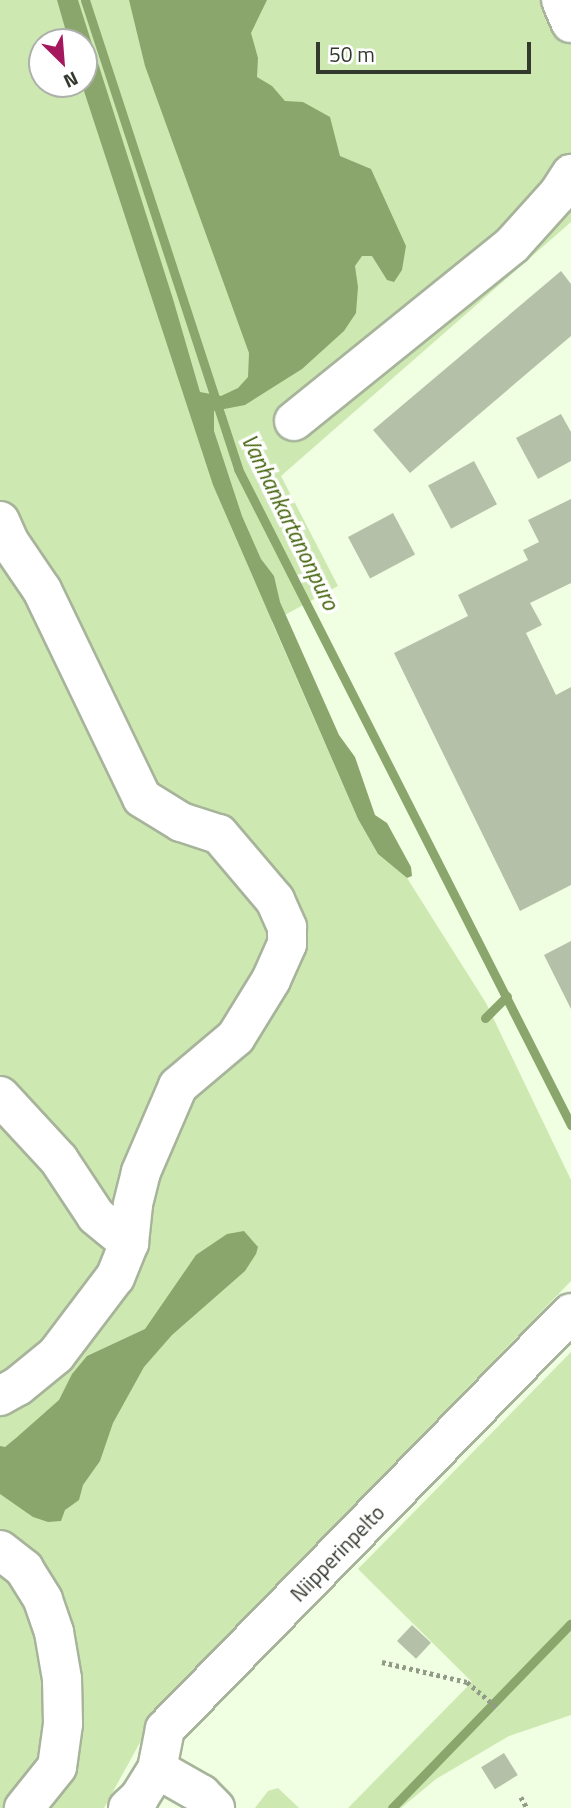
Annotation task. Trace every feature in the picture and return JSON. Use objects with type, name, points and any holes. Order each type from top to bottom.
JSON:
[{"type":"street","points":[[561,0],[571,23]]},
{"type":"street","points":[[294,421],[512,245],[558,194],[571,174]]},
{"type":"street","points":[[0,521],[10,543],[42,590],[142,798],[181,822],[219,834],[275,900],[287,928],[287,944],[271,980],[236,1037],[178,1086],[141,1171],[133,1205],[129,1243],[115,1277],[56,1355],[18,1386],[0,1396]]},
{"type":"street","points":[[0,1096],[59,1160],[96,1216],[129,1243]]},
{"type":"street","name":"Niipperinpelto","points":[[128,1808],[139,1798],[157,1769],[165,1729],[571,1313]]},
{"type":"street","points":[[0,1550],[24,1569],[43,1600],[54,1632],[62,1679],[63,1724],[57,1767],[24,1808]]},
{"type":"street","points":[[157,1769],[201,1794],[215,1808]]},
{"type":"path","points":[[382,1662],[467,1682],[499,1709]]},
{"type":"path","points":[[521,1797],[527,1808]]},
{"type":"shaded area","points":[[0,0],[571,0],[571,222],[281,476],[338,586],[272,622],[358,819],[378,854],[407,878],[486,1003],[571,1180],[571,1281],[160,1706],[104,1808],[0,1808]]},
{"type":"shaded area","points":[[57,0],[78,0],[87,28],[65,28]]},
{"type":"shaded area","points":[[129,0],[267,0],[251,33],[258,58],[257,77],[272,86],[285,101],[303,102],[330,117],[340,156],[371,169],[406,246],[402,270],[394,282],[387,280],[372,256],[362,256],[355,266],[358,287],[356,313],[344,331],[302,369],[245,405],[214,411],[214,431],[242,516],[261,559],[274,576],[280,602],[339,735],[355,757],[375,815],[387,823],[411,867],[412,876],[407,878],[378,854],[358,819],[213,485],[86,98],[98,98],[98,63],[200,392],[221,396],[238,388],[248,377],[249,353],[145,66]]},
{"type":"shaded area","points":[[244,1231],[258,1247],[256,1254],[245,1271],[172,1335],[144,1367],[113,1423],[100,1461],[83,1485],[79,1500],[65,1510],[61,1521],[48,1522],[33,1517],[0,1494],[0,1446],[5,1447],[59,1400],[72,1374],[87,1356],[145,1329],[196,1255],[227,1234]]},
{"type":"shaded area","points":[[571,1352],[571,1715],[509,1736],[436,1779],[401,1808],[348,1808],[472,1682],[358,1569]]},
{"type":"shaded area","points":[[278,1788],[299,1808],[255,1808],[268,1791]]},
{"type":"building","points":[[561,271],[571,284],[571,336],[410,473],[373,430]]},
{"type":"building","points":[[561,414],[571,432],[571,461],[538,479],[516,438]]},
{"type":"building","points":[[474,461],[497,504],[451,529],[428,485]]},
{"type":"building","points":[[571,499],[571,583],[530,603],[542,625],[526,633],[556,695],[571,687],[571,885],[520,911],[394,653],[468,616],[458,595],[528,560],[523,550],[539,542],[528,520]]},
{"type":"building","points":[[393,513],[415,554],[370,578],[348,537]]},
{"type":"building","points":[[571,941],[571,1009],[544,955]]},
{"type":"building","points":[[412,1625],[431,1643],[416,1659],[397,1641]]},
{"type":"building","points":[[504,1753],[518,1775],[495,1789],[481,1767]]},
{"type":"waterway","name":"Vanhankartanonpuro","points":[[85,0],[238,469],[571,1125]]},
{"type":"waterway","points":[[485,1018],[507,996]]},
{"type":"waterway","points":[[392,1808],[571,1623]]}]
